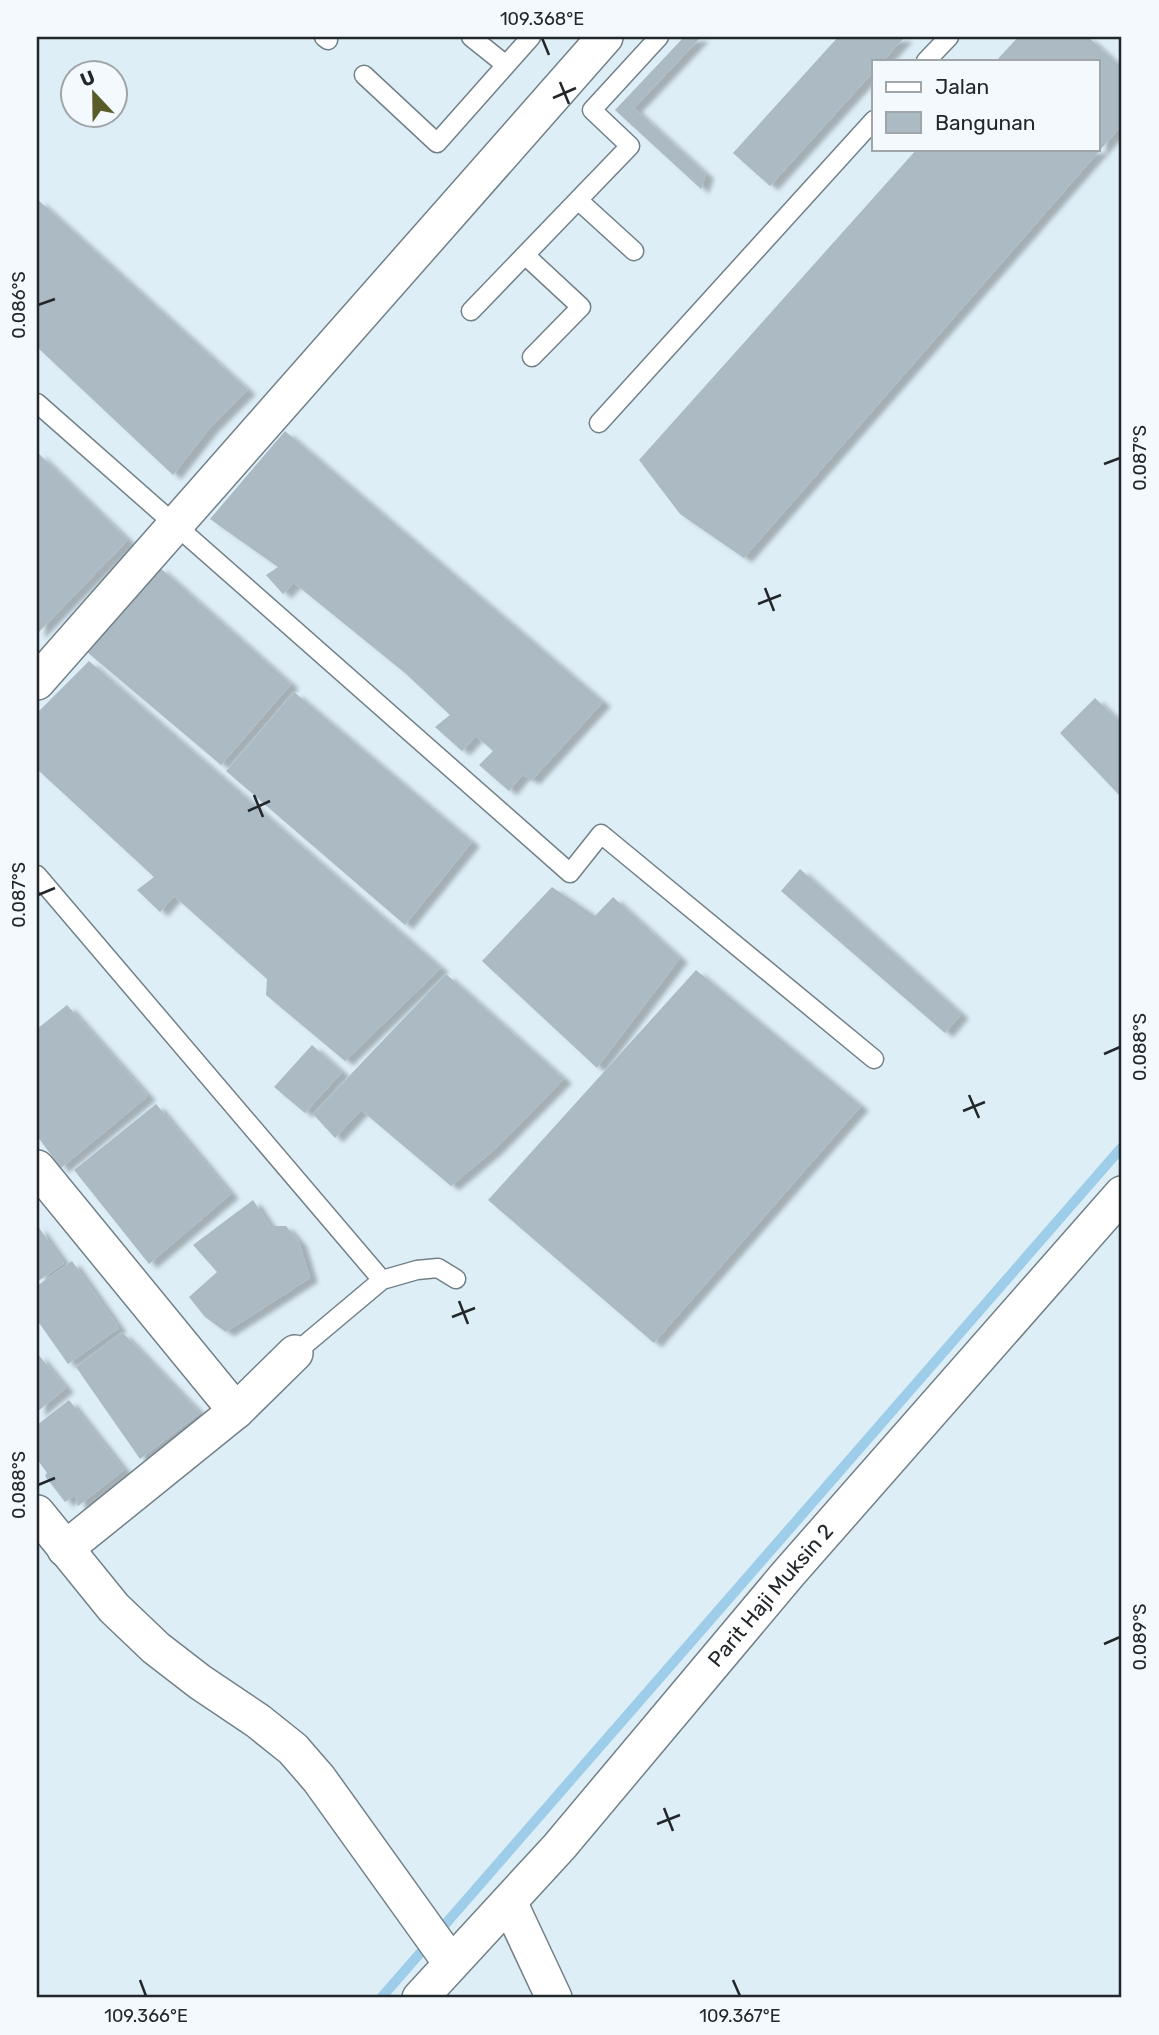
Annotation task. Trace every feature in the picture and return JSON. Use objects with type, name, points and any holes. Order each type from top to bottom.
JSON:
[{"type":"street","points":[[37,682],[605,37]]},
{"type":"street","points":[[37,1168],[236,1411]]},
{"type":"street","name":"Parit Haji Muksin 2","points":[[420,1998],[559,1847],[788,1574],[1122,1194]]},
{"type":"street","points":[[65,1549],[236,1411],[295,1353]]},
{"type":"street","points":[[37,1513],[114,1608],[156,1648],[293,1749],[319,1779],[451,1964]]},
{"type":"street","points":[[509,1902],[554,1998]]},
{"type":"lane","points":[[471,37],[506,65]]},
{"type":"lane","points":[[364,75],[437,143],[531,37]]},
{"type":"lane","points":[[471,311],[630,146],[592,110],[659,37]]},
{"type":"lane","points":[[927,60],[949,37]]},
{"type":"lane","points":[[599,423],[872,122]]},
{"type":"lane","points":[[578,200],[634,251]]},
{"type":"lane","points":[[525,255],[582,307],[532,357]]},
{"type":"lane","points":[[37,403],[570,873],[601,834],[874,1059]]},
{"type":"lane","points":[[37,875],[382,1280]]},
{"type":"lane","points":[[295,1353],[382,1280],[417,1270],[438,1268],[456,1279]]},
{"type":"building","points":[[684,37],[701,37],[634,108],[706,174],[701,189],[615,110]]},
{"type":"building","points":[[838,37],[905,37],[884,60],[872,60],[872,73],[770,186],[733,153]]},
{"type":"building","points":[[1018,37],[1088,37],[1122,68],[1122,125],[744,558],[680,514],[639,460],[916,150],[1100,150],[1100,60],[997,60]]},
{"type":"building","points":[[37,199],[248,390],[210,428],[173,475],[37,347]]},
{"type":"building","points":[[285,431],[603,702],[532,780],[522,775],[509,791],[479,765],[493,751],[476,736],[462,751],[435,727],[450,715],[405,673],[294,583],[283,594],[266,575],[278,567],[210,519]]},
{"type":"building","points":[[37,452],[128,540],[37,634]]},
{"type":"building","points":[[159,567],[291,684],[221,765],[87,652]]},
{"type":"building","points":[[89,661],[441,968],[345,1061],[266,995],[267,979],[174,896],[160,912],[137,890],[154,877],[37,769],[37,713]]},
{"type":"building","points":[[294,692],[472,842],[405,925],[226,771]]},
{"type":"building","points":[[1095,698],[1122,724],[1122,798],[1060,733]]},
{"type":"building","points":[[800,869],[961,1014],[945,1033],[781,891]]},
{"type":"building","points":[[552,887],[595,916],[613,897],[680,958],[597,1068],[482,961]]},
{"type":"building","points":[[696,970],[861,1106],[654,1343],[488,1200]]},
{"type":"building","points":[[446,974],[564,1079],[493,1151],[451,1186],[361,1110],[335,1138],[313,1114]]},
{"type":"building","points":[[67,1005],[148,1096],[61,1168],[37,1136],[37,1029]]},
{"type":"building","points":[[312,1045],[342,1072],[305,1113],[274,1087]]},
{"type":"building","points":[[156,1104],[231,1194],[149,1264],[74,1170]]},
{"type":"building","points":[[253,1200],[270,1226],[286,1226],[299,1242],[310,1278],[226,1332],[205,1317],[189,1297],[217,1272],[193,1245]]},
{"type":"building","points":[[37,1225],[64,1263],[37,1282]]},
{"type":"building","points":[[72,1261],[119,1328],[68,1364],[37,1320],[37,1286]]},
{"type":"building","points":[[122,1332],[200,1413],[140,1459],[76,1367]]},
{"type":"building","points":[[37,1353],[66,1388],[37,1412]]},
{"type":"building","points":[[69,1400],[124,1470],[78,1506],[75,1495],[65,1502],[45,1476],[47,1473],[37,1459],[37,1425]]},
{"type":"waterway","points":[[381,1998],[1122,1147]]}]
